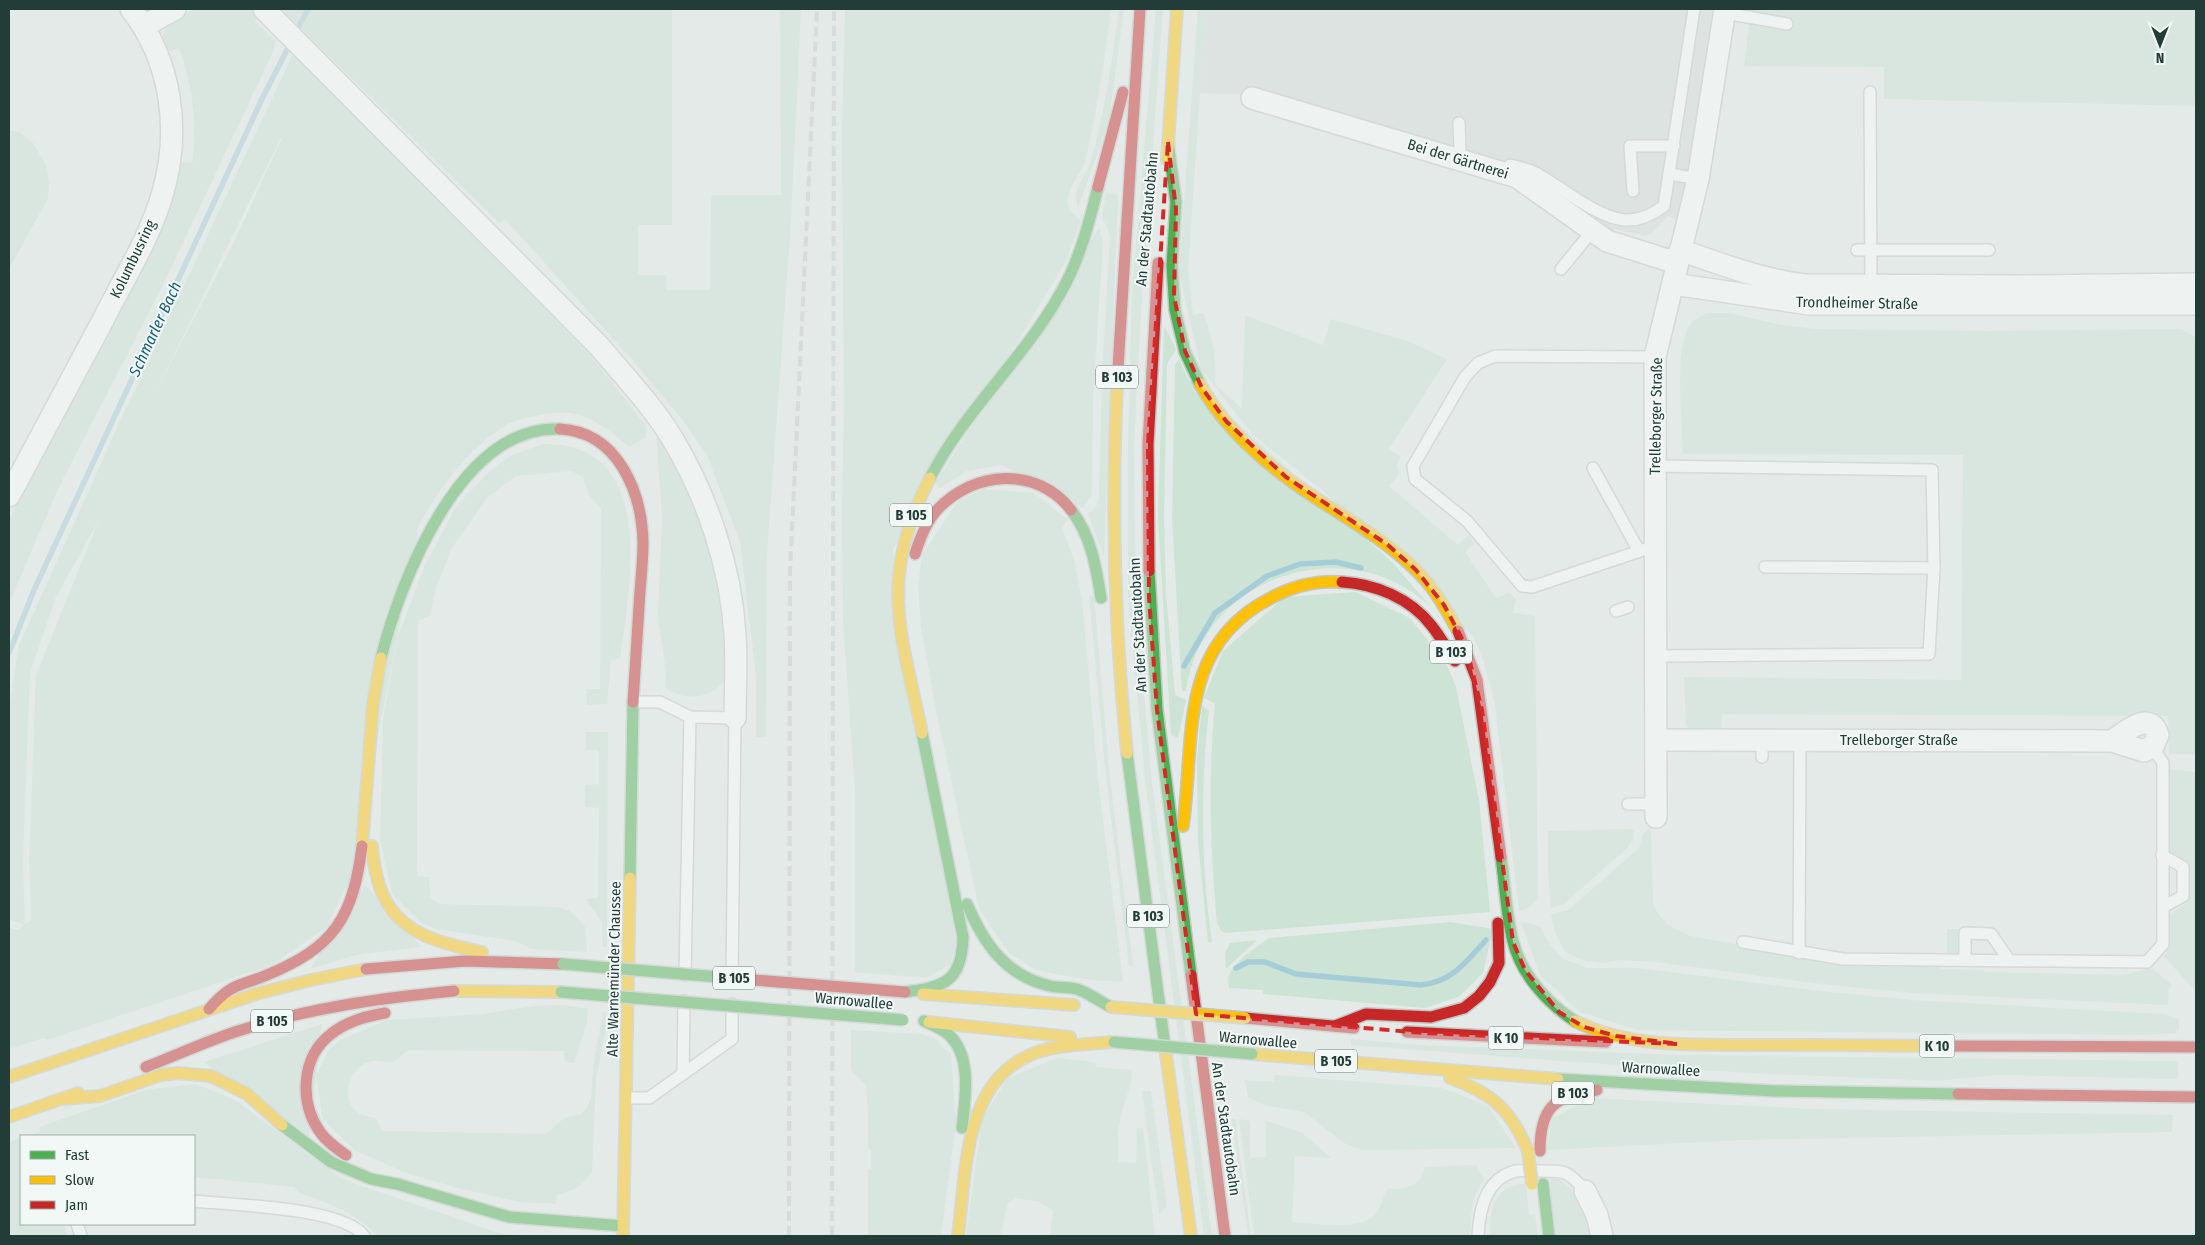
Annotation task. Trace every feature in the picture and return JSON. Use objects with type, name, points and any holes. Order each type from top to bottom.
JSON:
[{"type":"main road","name":"An der Stadtautobahn","points":[[1140,9],[1114,443],[1116,578],[1122,704],[1133,807],[1191,1236]]},
{"type":"main road","name":"An der Stadtautobahn","points":[[1164,199],[1177,9]]},
{"type":"main road","name":"B 105","points":[[905,992],[933,990],[942,986],[955,976],[964,956],[963,938],[905,650],[899,584],[903,546],[912,512],[929,476],[959,432],[1008,370],[1063,289],[1080,252],[1102,175],[1118,106],[1138,50]]},
{"type":"main road","points":[[1168,142],[1176,209],[1172,269],[1174,296],[1185,351],[1202,388],[1226,421],[1255,451],[1286,477],[1388,544],[1416,570],[1444,605],[1466,646],[1477,680],[1482,710],[1513,942],[1525,970],[1540,992],[1559,1012],[1584,1027],[1616,1036],[1678,1044]]},
{"type":"main road","name":"An der Stadtautobahn","points":[[1160,247],[1148,444],[1149,597],[1158,710],[1176,862],[1225,1236]]},
{"type":"main road","name":"Alte Warnemünder Chaussee","points":[[368,807],[374,702],[381,655],[411,568],[438,513],[454,490],[490,454],[506,443],[524,435],[553,428],[591,436],[606,446],[621,462],[632,483],[641,518],[643,543],[633,702],[623,1231]]},
{"type":"main road","points":[[913,565],[917,546],[926,524],[938,507],[957,492],[982,480],[999,477],[1029,480],[1047,489],[1064,502],[1077,517],[1089,540],[1096,563],[1102,610]]},
{"type":"main road","name":"B 103","points":[[1176,862],[1187,806],[1188,764],[1194,699],[1201,674],[1214,647],[1233,623],[1256,604],[1282,589],[1312,580],[1348,580],[1380,588],[1407,603],[1432,625],[1450,650],[1458,668]]},
{"type":"main road","points":[[1110,679],[1122,704]]},
{"type":"main road","points":[[926,694],[967,903],[979,935],[994,956],[1010,969],[1030,980],[1052,986],[1077,989],[1111,1007]]},
{"type":"main road","points":[[1335,1026],[1366,1014],[1431,1017],[1464,1008],[1490,982],[1499,963],[1500,942],[1484,800],[1468,703]]},
{"type":"main road","points":[[368,807],[375,878],[384,902],[397,919],[416,933],[437,941],[532,962]]},
{"type":"main road","points":[[209,1009],[229,987],[265,976],[298,961],[332,933],[348,909],[357,881],[368,807]]},
{"type":"main road","name":"B 105","points":[[9,1077],[209,1009],[268,991],[366,969],[407,964],[532,962]]},
{"type":"main road","name":"Warnowallee","points":[[532,962],[1367,1029]]},
{"type":"main road","name":"B 105","points":[[10,1116],[62,1100],[238,1031],[285,1018],[370,1000],[454,990],[494,990]]},
{"type":"main road","points":[[468,1005],[494,990]]},
{"type":"main road","name":"Warnowallee","points":[[494,990],[561,992],[903,1020],[1113,1042],[1420,1069],[1647,1084],[1772,1091],[1983,1096],[2196,1097]]},
{"type":"main road","points":[[393,1012],[356,1020],[341,1027],[325,1040],[320,1047],[310,1063],[305,1080],[307,1102],[311,1115],[323,1137],[340,1151],[376,1170],[397,1184]]},
{"type":"main road","name":"B 105","points":[[924,1022],[949,1034],[958,1046],[965,1075],[966,1096],[948,1236]]},
{"type":"main road","name":"Warnowallee","points":[[1395,1031],[1542,1040],[1678,1044]]},
{"type":"main road","points":[[958,1236],[973,1125],[978,1108],[989,1088],[1002,1074],[1019,1061],[1040,1051],[1113,1042]]},
{"type":"main road","name":"K 10","points":[[1678,1044],[2196,1047]]},
{"type":"main road","name":"B 105","points":[[1420,1069],[1475,1086],[1490,1095],[1506,1111],[1521,1133],[1538,1184],[1538,1236]]},
{"type":"main road","points":[[62,1100],[100,1096],[161,1076],[178,1073],[211,1076],[247,1094],[302,1142],[331,1162],[371,1179],[397,1184],[509,1217],[623,1231]]},
{"type":"main road","name":"B 103","points":[[1538,1184],[1539,1135],[1542,1118],[1555,1102],[1568,1094],[1647,1084]]},
{"type":"main road","points":[[1538,1184],[1549,1236]]},
{"type":"street","name":"Kolumbusring","points":[[9,496],[147,234],[163,193],[170,161],[172,113],[167,80],[144,26],[131,9]]},
{"type":"street","points":[[144,26],[175,9]]},
{"type":"street","name":"Trelleborger Straße","points":[[1656,810],[1655,656],[1647,548],[1654,466],[1656,357],[1698,179],[1725,11]]},
{"type":"street","points":[[267,12],[599,346],[672,437],[695,480],[708,512],[726,575],[735,634],[735,718]]},
{"type":"street","name":"Bei der Gärtnerei","points":[[1252,98],[1517,176],[1607,240],[1679,257]]},
{"type":"street","name":"Trondheimer Straße","points":[[1679,257],[1785,283],[1871,286],[1982,295],[2196,304]]},
{"type":"street","name":"Trondheimer Straße","points":[[1673,284],[1809,304],[2196,284]]},
{"type":"street","name":"Trelleborger Straße","points":[[1656,740],[1762,748],[1800,740],[2112,740],[2139,750],[2149,750]]},
{"type":"street","points":[[1586,1191],[1597,1215],[1602,1236]]},
{"type":"lane","points":[[1340,113],[1362,122],[1533,172],[1607,216],[1625,220],[1653,214],[1664,206],[1694,9]]},
{"type":"lane","points":[[1725,11],[1786,24]]},
{"type":"lane","points":[[1870,92],[1871,286]]},
{"type":"lane","points":[[1459,123],[1460,151]]},
{"type":"lane","points":[[1633,191],[1630,146],[1674,146]]},
{"type":"lane","points":[[1670,174],[1698,179]]},
{"type":"lane","points":[[1561,269],[1593,230]]},
{"type":"lane","points":[[1857,250],[1989,250]]},
{"type":"lane","points":[[1593,468],[1647,548],[1532,587],[1522,586],[1467,521],[1415,479],[1413,466],[1465,377],[1478,364],[1496,356],[1656,357]]},
{"type":"lane","points":[[1654,466],[1932,470],[1934,568],[1929,654],[1655,656]]},
{"type":"lane","points":[[1765,567],[1934,568]]},
{"type":"lane","points":[[1616,611],[1628,607]]},
{"type":"lane","points":[[627,1098],[649,1098],[732,1039],[735,718],[690,717],[660,702],[633,702]]},
{"type":"lane","points":[[683,1074],[690,717]]},
{"type":"lane","points":[[1799,953],[1800,740]]},
{"type":"lane","points":[[1743,942],[1843,959],[2147,962],[2163,944],[2163,763],[2155,751],[2149,750]]},
{"type":"lane","points":[[1628,804],[1656,810]]},
{"type":"lane","points":[[2162,855],[2183,867],[2183,896],[2163,907]]},
{"type":"lane","points":[[1965,960],[1965,933],[1991,934],[2009,960]]},
{"type":"lane","points":[[1478,1236],[1478,1221],[1484,1200],[1494,1182],[1512,1172],[1565,1171],[1573,1175],[1586,1191]]},
{"type":"lane","points":[[195,1201],[320,1215],[342,1221],[359,1230],[364,1236]]},
{"type":"highlighted area","points":[[1168,142],[1176,209],[1174,296],[1185,351],[1202,388],[1226,421],[1286,477],[1388,545],[1416,570],[1444,605],[1466,646],[1482,710],[1513,942],[1525,970],[1559,1012],[1584,1027],[1616,1036],[1678,1044],[1424,1033],[1196,1014],[1157,710],[1149,597],[1148,444]]},
{"type":"shaded area","points":[[1206,9],[1725,9],[1688,225],[1668,216],[1653,232],[1645,236],[1615,229],[1607,241],[1517,177],[1237,94],[1200,93]]},
{"type":"green space","points":[[194,9],[251,9],[260,16],[255,22],[275,41],[274,50],[163,285],[58,489],[9,604],[9,520],[158,239],[173,198],[181,162],[192,163],[194,119],[188,77],[179,48],[169,51],[163,38],[165,26]]},
{"type":"green space","points":[[281,9],[672,9],[672,225],[638,225],[638,275],[666,275],[667,290],[710,290],[711,195],[781,195],[780,9],[801,9],[791,221],[767,554],[766,737],[756,737],[756,676],[740,542],[707,455],[681,418],[635,363],[505,219],[499,223]]},
{"type":"green space","points":[[845,9],[1111,9],[1094,121],[1086,158],[1069,194],[1068,204],[1070,209],[1081,221],[1065,263],[893,549],[956,941],[951,964],[926,978],[855,972],[855,791],[843,622],[842,133]]},
{"type":"green space","points":[[1119,9],[1124,9],[1109,121],[1078,208],[1076,196],[1091,161],[1104,104]]},
{"type":"green space","points":[[1156,9],[1163,9],[1142,294],[1134,443],[1136,596],[1151,774],[1212,1236],[1204,1236],[1145,778],[1128,596],[1128,443],[1132,293]]},
{"type":"green space","points":[[1198,9],[1206,9],[1188,270],[1193,315],[1203,313],[1212,340],[1215,356],[1215,384],[1242,409],[1245,315],[1323,345],[1331,319],[1408,341],[1447,359],[1389,449],[1400,456],[1397,465],[1399,474],[1389,486],[1458,545],[1468,535],[1475,543],[1465,552],[1496,598],[1509,593],[1516,599],[1513,613],[1535,616],[1538,897],[1533,904],[1525,909],[1519,911],[1495,704],[1484,662],[1473,636],[1323,491],[1253,435],[1201,369],[1179,272]]},
{"type":"green space","points":[[1751,9],[2196,9],[2196,97],[2194,106],[1884,99],[1884,67],[1744,66]]},
{"type":"green space","points":[[293,54],[371,128],[444,207],[592,357],[646,426],[646,437],[629,447],[597,423],[585,417],[562,413],[539,415],[512,422],[485,440],[443,486],[419,525],[350,879],[327,927],[272,965],[47,1040],[44,1038],[9,1049],[9,928],[19,930],[24,925],[9,919],[10,702],[19,645],[122,417]],"holes":[[[281,138],[233,244],[155,393]],[[98,522],[36,675],[29,860],[31,921],[25,924],[23,862],[30,673],[56,597]]]},
{"type":"green space","points":[[9,130],[19,132],[33,143],[46,165],[49,183],[48,198],[9,269]]},
{"type":"green space","points":[[1106,192],[1118,195],[1104,557],[1088,514],[1097,505],[1099,497],[1102,375],[1110,237],[1107,226],[1102,219]]},
{"type":"green space","points":[[1099,228],[1103,242],[1093,398],[1091,496],[1083,508],[1001,465],[967,471],[940,488],[935,483]]},
{"type":"green space","points":[[1707,313],[1728,313],[1782,325],[1817,329],[1985,331],[2181,329],[2196,337],[2196,754],[2169,754],[2168,716],[1722,714],[1721,733],[1692,732],[1686,725],[1684,677],[1961,680],[1963,455],[1683,454],[1680,373],[1683,342],[1690,324]]},
{"type":"green space","points":[[1164,326],[1176,349],[1167,364],[1164,518],[1166,594],[1175,695],[1186,700],[1178,738],[1171,735],[1158,517]]},
{"type":"green space","points":[[1179,359],[1188,379],[1392,562],[1430,606],[1396,583],[1359,571],[1320,569],[1282,576],[1248,593],[1219,618],[1197,651],[1186,691],[1182,691],[1172,519],[1175,365]]},
{"type":"green space","points":[[656,430],[680,467],[695,504],[710,552],[720,601],[728,677],[715,690],[699,696],[682,695],[665,688],[666,672],[658,618],[662,517]]},
{"type":"green space","points":[[543,444],[580,450],[605,466],[621,492],[628,523],[630,558],[628,594],[620,659],[611,660],[607,704],[587,705],[586,689],[600,689],[601,508],[589,495],[583,477],[571,471],[516,476],[487,498],[452,548],[436,588],[430,615],[418,621],[417,876],[429,877],[430,897],[439,904],[558,907],[570,911],[585,927],[587,952],[532,949],[515,941],[436,929],[421,923],[392,894],[380,839],[383,720],[397,639],[424,567],[456,506],[491,470],[510,456]]},
{"type":"green space","points":[[984,489],[1034,493],[1068,520],[1062,528],[1074,559],[1082,599],[1098,779],[1123,982],[1090,980],[1035,970],[1008,952],[979,909],[935,706],[921,627],[918,586],[922,555],[958,501]]},
{"type":"green space","points":[[1355,592],[1410,618],[1447,665],[1456,687],[1479,800],[1490,912],[1226,933],[1221,931],[1217,923],[1211,840],[1211,759],[1215,703],[1204,698],[1223,651],[1285,597]]},
{"type":"green space","points":[[1089,596],[1094,596],[1110,778],[1133,966],[1129,966],[1106,777]]},
{"type":"green space","points":[[1202,705],[1209,711],[1204,768],[1203,826],[1208,913],[1212,942],[1208,942],[1198,841],[1197,759]]},
{"type":"green space","points":[[586,732],[608,732],[607,947],[603,947],[602,922],[586,899],[598,898],[599,808],[585,807],[585,785],[599,784],[599,750],[586,750]]},
{"type":"green space","points":[[2168,769],[2196,772],[2196,991],[2164,957],[2166,954],[2168,915],[2187,903],[2187,870],[2167,858]]},
{"type":"green space","points":[[1649,828],[1651,831],[1653,902],[1657,912],[1668,925],[1690,936],[1800,956],[1940,965],[1941,969],[1982,970],[1986,972],[2124,975],[2149,968],[2153,969],[2172,985],[2169,988],[2168,1005],[1912,993],[1821,984],[1655,962],[1620,960],[1603,963],[1585,961],[1566,952],[1556,935],[1551,915],[1568,910],[1639,848],[1642,836]]},
{"type":"green space","points":[[1634,829],[1633,840],[1627,848],[1564,904],[1551,908],[1548,873],[1548,831]]},
{"type":"green space","points":[[365,885],[421,947],[356,955],[310,969]]},
{"type":"green space","points":[[1450,922],[1493,929],[1483,973],[1460,996],[1425,1008],[1263,994],[1263,990],[1229,988],[1228,978],[1232,969],[1243,957],[1269,938]]},
{"type":"green space","points":[[1526,922],[1540,927],[1551,946],[1564,959],[1588,968],[1639,968],[1820,991],[1912,1000],[2163,1014],[2179,1019],[2179,1030],[2175,1033],[2147,1035],[1638,1030],[1580,1012],[1540,975],[1521,923]]},
{"type":"green space","points":[[1947,929],[1964,929],[1964,954],[1947,954]]},
{"type":"green space","points":[[1257,940],[1226,969],[1225,953],[1230,943]]},
{"type":"green space","points":[[561,1005],[588,1008],[587,1023],[574,1063],[565,1062],[564,1051],[409,1050],[393,1062],[373,1061],[360,1067],[351,1079],[348,1093],[354,1110],[363,1115],[376,1118],[382,1131],[546,1134],[564,1118],[581,1114],[587,1108],[591,1098],[594,1060],[603,1012],[606,1012],[606,1029],[596,1080],[592,1172],[577,1187],[557,1195],[556,1204],[520,1202],[461,1189],[409,1174],[356,1151],[323,1120],[316,1076],[329,1049],[340,1040],[387,1020],[482,1014],[535,1006]]},
{"type":"green space","points":[[322,1024],[309,1139],[204,1062]]},
{"type":"green space","points":[[851,1030],[921,1034],[934,1038],[951,1054],[956,1123],[941,1236],[868,1236],[868,1169],[871,1169],[871,1149],[868,1149],[868,1107],[866,1085],[851,1070]]},
{"type":"green space","points":[[1351,1039],[1420,1045],[1682,1055],[2178,1061],[2178,1079],[1996,1075],[1937,1081],[1770,1074],[1641,1067],[1351,1045]]},
{"type":"green space","points":[[1057,1058],[1095,1062],[1096,1067],[1132,1070],[1132,1077],[1119,1127],[1118,1162],[1136,1163],[1137,1127],[1143,1129],[1155,1236],[1050,1236],[1053,1211],[1040,1202],[1016,1198],[1007,1204],[1001,1236],[966,1236],[982,1119],[1008,1078]]},
{"type":"green space","points":[[1275,1075],[1443,1088],[1488,1106],[1516,1148],[1362,1150],[1344,1143],[1304,1112],[1264,1105],[1248,1097],[1245,1080],[1274,1082]]},
{"type":"green space","points":[[196,1084],[235,1100],[342,1179],[499,1233],[527,1236],[377,1236],[350,1214],[299,1193],[294,1187],[195,1177],[195,1135],[29,1135],[40,1131],[39,1127],[146,1090]]},
{"type":"green space","points":[[1142,1091],[1151,1091],[1167,1207],[1159,1215]]},
{"type":"green space","points":[[1590,1098],[1814,1109],[2173,1115],[2172,1132],[1743,1140],[1547,1150],[1552,1119]]},
{"type":"green space","points":[[1232,1119],[1235,1119],[1251,1236],[1248,1236]]},
{"type":"green space","points":[[1239,1119],[1250,1121],[1250,1158],[1266,1157],[1266,1121],[1301,1132],[1331,1158],[1295,1156],[1292,1222],[1348,1225],[1368,1220],[1379,1209],[1388,1188],[1407,1188],[1412,1186],[1420,1179],[1425,1167],[1476,1165],[1484,1180],[1474,1200],[1470,1235],[1254,1236]]},
{"type":"green space","points":[[20,1138],[20,1225],[64,1225],[67,1236],[9,1236],[9,1142]]},
{"type":"green space","points":[[1555,1177],[1569,1187],[1579,1202],[1590,1236],[1549,1236],[1551,1178]]},
{"type":"green space","points":[[1519,1184],[1526,1184],[1529,1215],[1535,1214],[1538,1236],[1490,1236],[1494,1204],[1503,1192]]},
{"type":"waterway","name":"Schmarler Bach","points":[[295,34],[308,9]]},
{"type":"waterway","name":"Schmarler Bach","points":[[9,653],[34,590],[262,99],[291,42]]},
{"type":"waterway","points":[[1184,666],[1215,613],[1267,576],[1300,564],[1336,562],[1361,568]]},
{"type":"waterway","points":[[1236,968],[1248,962],[1265,962],[1296,974],[1421,985],[1442,980],[1458,970],[1486,940]]},
{"type":"railway","points":[[789,1236],[790,572],[817,9]]},
{"type":"railway","points":[[832,1236],[834,9]]},
{"type":"traffic: fast","points":[[1168,142],[1176,202],[1172,266],[1175,310],[1185,352],[1200,384]]},
{"type":"traffic: fast","points":[[930,478],[959,430],[1029,341],[1067,282],[1078,256],[1098,187]]},
{"type":"traffic: fast","points":[[381,658],[403,589],[420,550],[440,513],[465,479],[493,452],[525,434],[560,429]]},
{"type":"traffic: fast","points":[[1071,510],[1078,520],[1092,552],[1101,598]]},
{"type":"traffic: fast","points":[[1149,571],[1157,710],[1191,975]]},
{"type":"traffic: fast","points":[[630,878],[633,702]]},
{"type":"traffic: fast","points":[[905,992],[931,987],[949,979],[959,963],[963,937],[922,733]]},
{"type":"traffic: fast","points":[[1127,753],[1165,1047]]},
{"type":"traffic: fast","points":[[1501,857],[1513,941],[1522,965],[1536,987],[1555,1006],[1575,1021]]},
{"type":"traffic: fast","points":[[967,904],[989,945],[998,956],[1021,975],[1050,986],[1077,989],[1111,1007]]},
{"type":"traffic: fast","points":[[563,964],[754,980]]},
{"type":"traffic: fast","points":[[561,992],[903,1020]]},
{"type":"traffic: fast","points":[[924,1021],[948,1034],[956,1043],[961,1054],[966,1078],[962,1128]]},
{"type":"traffic: fast","points":[[1114,1042],[1252,1054]]},
{"type":"traffic: fast","points":[[1558,1079],[1774,1091],[1958,1094]]},
{"type":"traffic: fast","points":[[282,1125],[331,1162],[371,1179],[397,1184],[509,1217],[623,1226]]},
{"type":"traffic: fast","points":[[1543,1184],[1549,1236]]},
{"type":"traffic: slow","points":[[1167,160],[1177,9]]},
{"type":"traffic: slow","points":[[1118,368],[1114,513],[1115,561],[1119,657],[1127,753]]},
{"type":"traffic: slow","points":[[1200,384],[1223,419],[1268,463],[1284,476],[1380,540],[1415,569],[1433,590],[1458,631]]},
{"type":"traffic: slow","points":[[922,733],[901,634],[898,595],[899,575],[906,537],[914,513],[930,478]]},
{"type":"traffic: slow","points":[[1183,826],[1191,729],[1196,699],[1205,670],[1218,643],[1239,619],[1278,594],[1295,587],[1314,583],[1342,582]]},
{"type":"traffic: slow","points":[[362,846],[373,704],[381,658]]},
{"type":"traffic: slow","points":[[372,846],[382,893],[391,909],[403,922],[418,932],[437,940],[482,952]]},
{"type":"traffic: slow","points":[[623,1236],[630,878]]},
{"type":"traffic: slow","points":[[9,1077],[256,994],[366,969]]},
{"type":"traffic: slow","points":[[454,991],[561,992]]},
{"type":"traffic: slow","points":[[923,994],[1074,1005]]},
{"type":"traffic: slow","points":[[1111,1007],[1245,1018]]},
{"type":"traffic: slow","points":[[1575,1021],[1620,1037],[1669,1044],[1939,1046]]},
{"type":"traffic: slow","points":[[929,1022],[1070,1037]]},
{"type":"traffic: slow","points":[[958,1236],[963,1186],[972,1134],[979,1110],[991,1088],[1007,1070],[1028,1056],[1038,1052],[1069,1046],[1111,1042]]},
{"type":"traffic: slow","points":[[1165,1047],[1191,1236]]},
{"type":"traffic: slow","points":[[1252,1054],[1558,1079]]},
{"type":"traffic: slow","points":[[62,1099],[100,1096],[161,1075],[178,1073],[211,1076],[247,1094],[282,1125]]},
{"type":"traffic: slow","points":[[1450,1078],[1478,1090],[1498,1105],[1515,1124],[1528,1151]]},
{"type":"traffic: slow","points":[[9,1117],[78,1093]]},
{"type":"traffic: slow","points":[[1528,1151],[1532,1184]]},
{"type":"traffic: jam","points":[[1118,368],[1140,9]]},
{"type":"traffic: jam","points":[[1098,187],[1123,92]]},
{"type":"traffic: jam","points":[[1149,571],[1148,444],[1158,263]]},
{"type":"traffic: jam","points":[[560,429],[580,433],[597,441],[611,453],[623,468],[632,485],[638,504],[642,524],[643,551],[633,702]]},
{"type":"traffic: jam","points":[[915,554],[924,530],[937,510],[952,497],[969,487],[987,481],[1005,478],[1023,480],[1041,486],[1057,496],[1071,510]]},
{"type":"traffic: jam","points":[[1342,582],[1379,589],[1413,607],[1431,625],[1455,661]]},
{"type":"traffic: jam","points":[[1458,631],[1477,680],[1501,857]]},
{"type":"traffic: jam","points":[[209,1009],[229,990],[290,964],[325,941],[337,927],[346,911],[353,892],[362,846]]},
{"type":"traffic: jam","points":[[1335,1026],[1366,1014],[1431,1017],[1464,1008],[1479,996],[1490,982],[1499,963],[1498,923]]},
{"type":"traffic: jam","points":[[366,969],[465,961],[563,964]]},
{"type":"traffic: jam","points":[[1191,975],[1225,1236]]},
{"type":"traffic: jam","points":[[754,980],[905,992]]},
{"type":"traffic: jam","points":[[146,1067],[226,1035],[291,1016],[345,1005],[454,991]]},
{"type":"traffic: jam","points":[[346,1155],[326,1139],[313,1120],[306,1094],[306,1080],[309,1067],[321,1044],[337,1029],[357,1020],[385,1013]]},
{"type":"traffic: jam","points":[[1245,1018],[1354,1028]]},
{"type":"traffic: jam","points":[[1407,1032],[1606,1042]]},
{"type":"traffic: jam","points":[[1939,1046],[2196,1047]]},
{"type":"traffic: jam","points":[[1540,1151],[1543,1123],[1553,1106],[1570,1096],[1597,1090]]},
{"type":"traffic: jam","points":[[1958,1094],[2196,1097]]}]
